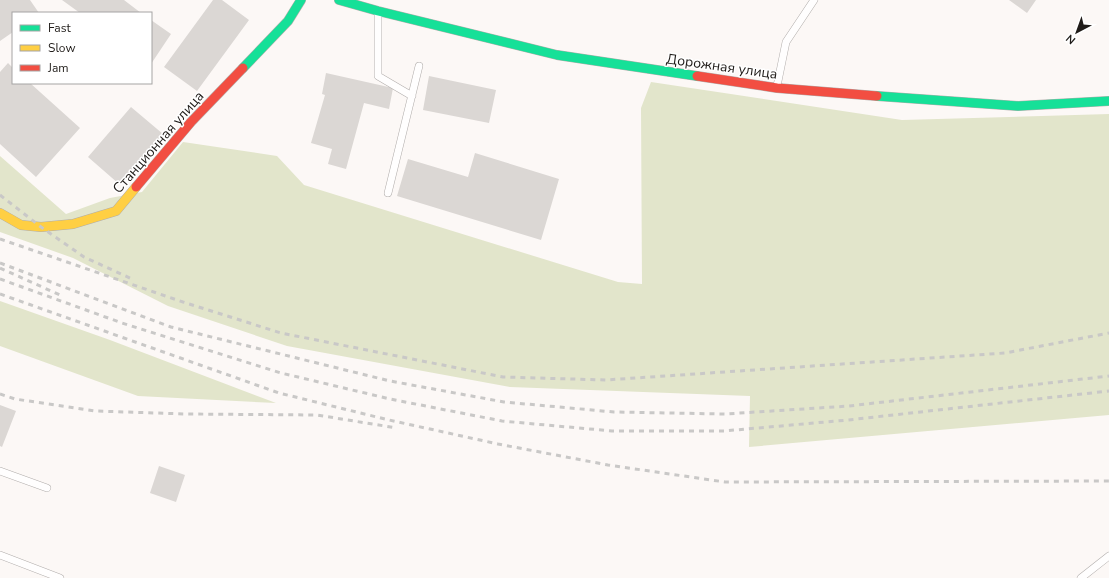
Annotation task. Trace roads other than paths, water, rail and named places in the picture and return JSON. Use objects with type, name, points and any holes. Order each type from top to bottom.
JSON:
[{"type":"street","name":"Станционная улица","points":[[0,212],[21,225],[42,227],[73,224],[116,211],[191,122],[288,21],[301,0]]},
{"type":"street","name":"Дорожная улица","points":[[339,0],[557,55],[777,88],[1018,106],[1109,101]]},
{"type":"lane","points":[[777,88],[786,42],[814,0]]},
{"type":"lane","points":[[378,11],[378,76],[412,96]]},
{"type":"lane","points":[[388,193],[419,66]]},
{"type":"lane","points":[[0,471],[47,488]]},
{"type":"lane","points":[[0,555],[60,578]]},
{"type":"lane","points":[[1081,578],[1109,556]]},
{"type":"railway","points":[[0,195],[41,227],[84,257],[132,279]]},
{"type":"railway","points":[[0,239],[183,302],[281,333],[503,377],[606,380],[1005,353],[1109,333]]},
{"type":"railway","points":[[0,263],[171,327],[390,381],[504,402],[614,412],[725,414],[849,406],[1109,376]]},
{"type":"railway","points":[[0,268],[60,295]]},
{"type":"railway","points":[[0,279],[122,323],[281,373],[390,399],[502,421],[612,431],[724,431],[848,420],[1109,391]]},
{"type":"railway","points":[[0,294],[279,393],[389,420],[498,444],[608,465],[725,482],[1109,481]]},
{"type":"railway","points":[[0,394],[15,399],[95,411],[187,414],[317,415],[397,428]]}]
